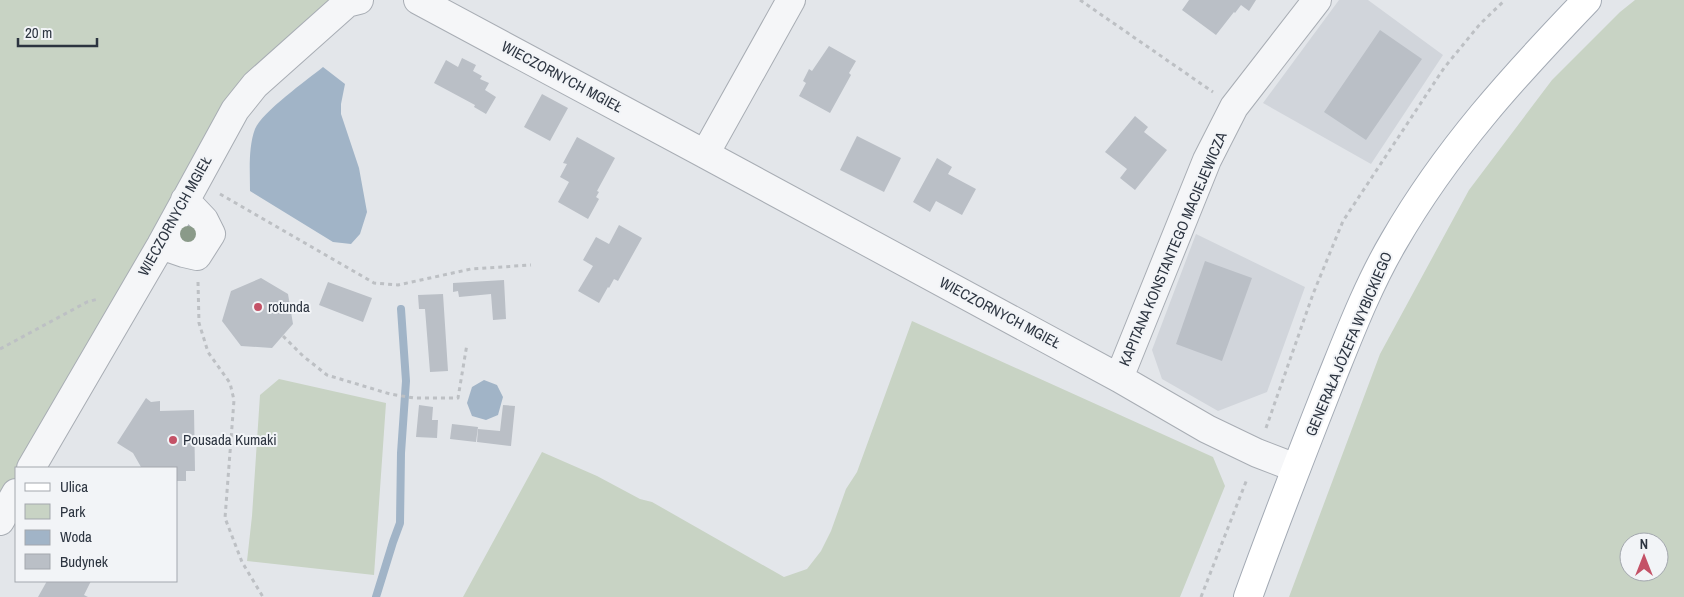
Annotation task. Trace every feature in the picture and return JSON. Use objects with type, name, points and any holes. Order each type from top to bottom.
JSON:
[{"type":"main road","name":"GENERAŁA JÓZEFA WYBICKIEGO","points":[[1248,597],[1296,468],[1353,327],[1393,242],[1441,166],[1475,122],[1518,72],[1587,0]]},
{"type":"street","name":"WIECZORNYCH MGIEŁ","points":[[32,467],[161,245],[235,110],[255,85],[347,3],[360,0]]},
{"type":"street","name":"WIECZORNYCH MGIEŁ","points":[[418,0],[1119,378],[1207,429],[1257,454],[1296,468]]},
{"type":"street","points":[[705,154],[791,0]]},
{"type":"street","name":"KAPITANA KONSTANTEGO MACIEJEWICZA","points":[[1119,378],[1207,160],[1234,107],[1317,0]]},
{"type":"street","points":[[161,245],[197,256],[211,234],[191,190]]},
{"type":"street","points":[[0,521],[15,495]]},
{"type":"path","points":[[1080,0],[1234,107]]},
{"type":"path","points":[[1201,597],[1257,454],[1313,294],[1343,221],[1444,68],[1480,24],[1506,0]]},
{"type":"path","points":[[191,190],[234,203],[374,282],[398,285],[471,269],[531,265]]},
{"type":"path","points":[[197,256],[199,324],[208,352],[230,382],[234,400],[225,518],[242,562],[263,597]]},
{"type":"path","points":[[0,349],[87,302],[114,294],[131,295]]},
{"type":"path","points":[[283,336],[327,376],[390,394],[414,398],[458,398],[467,344]]},
{"type":"shaded area","points":[[1339,0],[1368,0],[1443,55],[1371,164],[1263,103]]},
{"type":"shaded area","points":[[1196,234],[1305,287],[1267,392],[1218,411],[1162,379],[1152,350]]},
{"type":"green space","points":[[0,0],[338,0],[252,77],[22,467],[15,467],[15,479],[0,506]]},
{"type":"green space","points":[[1635,0],[1684,0],[1684,597],[1289,597],[1380,354],[1469,190],[1552,80],[1620,12]]},
{"type":"green space","points":[[912,321],[1213,457],[1225,486],[1180,597],[463,597],[542,452],[597,476],[640,499],[652,502],[784,577],[807,569],[821,551],[831,531],[846,489],[857,472]]},
{"type":"green space","points":[[279,379],[386,403],[374,575],[247,561],[260,395]]},
{"type":"water","points":[[323,67],[345,84],[341,114],[359,168],[367,212],[360,234],[351,244],[333,242],[250,191],[250,152],[255,129],[259,122],[275,105]]},
{"type":"water","points":[[484,380],[497,385],[503,397],[498,415],[486,420],[472,416],[467,403],[472,387]]},
{"type":"building","points":[[1189,0],[1256,0],[1249,11],[1241,5],[1216,35],[1182,10]]},
{"type":"building","points":[[1380,30],[1422,59],[1366,140],[1324,112]]},
{"type":"building","points":[[829,46],[856,61],[849,73],[851,75],[830,113],[799,96],[806,83],[803,81],[809,69],[812,71]]},
{"type":"building","points":[[462,58],[476,65],[473,71],[482,76],[480,79],[489,83],[485,90],[496,97],[486,114],[474,107],[475,105],[434,83],[446,60],[458,67]]},
{"type":"building","points":[[542,94],[568,108],[550,141],[524,127]]},
{"type":"building","points":[[1135,116],[1148,127],[1144,132],[1167,150],[1135,190],[1120,178],[1127,169],[1105,152]]},
{"type":"building","points":[[857,136],[901,158],[884,192],[840,170]]},
{"type":"building","points":[[577,137],[615,158],[597,191],[599,192],[596,197],[599,199],[588,219],[558,202],[569,182],[560,177],[567,164],[563,163]]},
{"type":"building","points":[[937,158],[952,167],[948,174],[976,189],[962,215],[936,201],[930,212],[913,202]]},
{"type":"building","points":[[619,225],[642,238],[618,281],[614,279],[599,303],[578,291],[593,266],[583,260],[596,237],[609,244]]},
{"type":"building","points":[[1205,261],[1252,278],[1222,361],[1176,344]]},
{"type":"building","name":"rotunda","points":[[261,278],[288,294],[293,324],[272,348],[241,346],[222,321],[231,291]]},
{"type":"building","points":[[504,280],[506,319],[493,320],[491,294],[459,297],[458,291],[453,292],[453,283]]},
{"type":"building","points":[[328,282],[372,298],[363,322],[319,305]]},
{"type":"building","points":[[443,294],[448,371],[430,372],[425,309],[419,309],[418,295]]},
{"type":"building","name":"Pousada Kumaki","points":[[146,398],[151,402],[160,401],[160,411],[194,410],[195,471],[186,471],[186,481],[178,481],[178,467],[141,467],[133,453],[117,443]]},
{"type":"building","points":[[419,405],[433,407],[432,420],[438,420],[437,438],[416,437]]},
{"type":"building","points":[[503,405],[515,406],[511,446],[477,442],[478,429],[500,431]]},
{"type":"building","points":[[452,424],[478,427],[476,442],[450,439]]},
{"type":"building","points":[[46,582],[90,582],[84,595],[88,597],[38,597]]},
{"type":"waterway","points":[[376,597],[400,523],[401,453],[406,381],[401,309]]},
{"type":"place","name":"rotunda","points":[[258,307]]},
{"type":"place","name":"Pousada Kumaki","points":[[173,440]]}]
